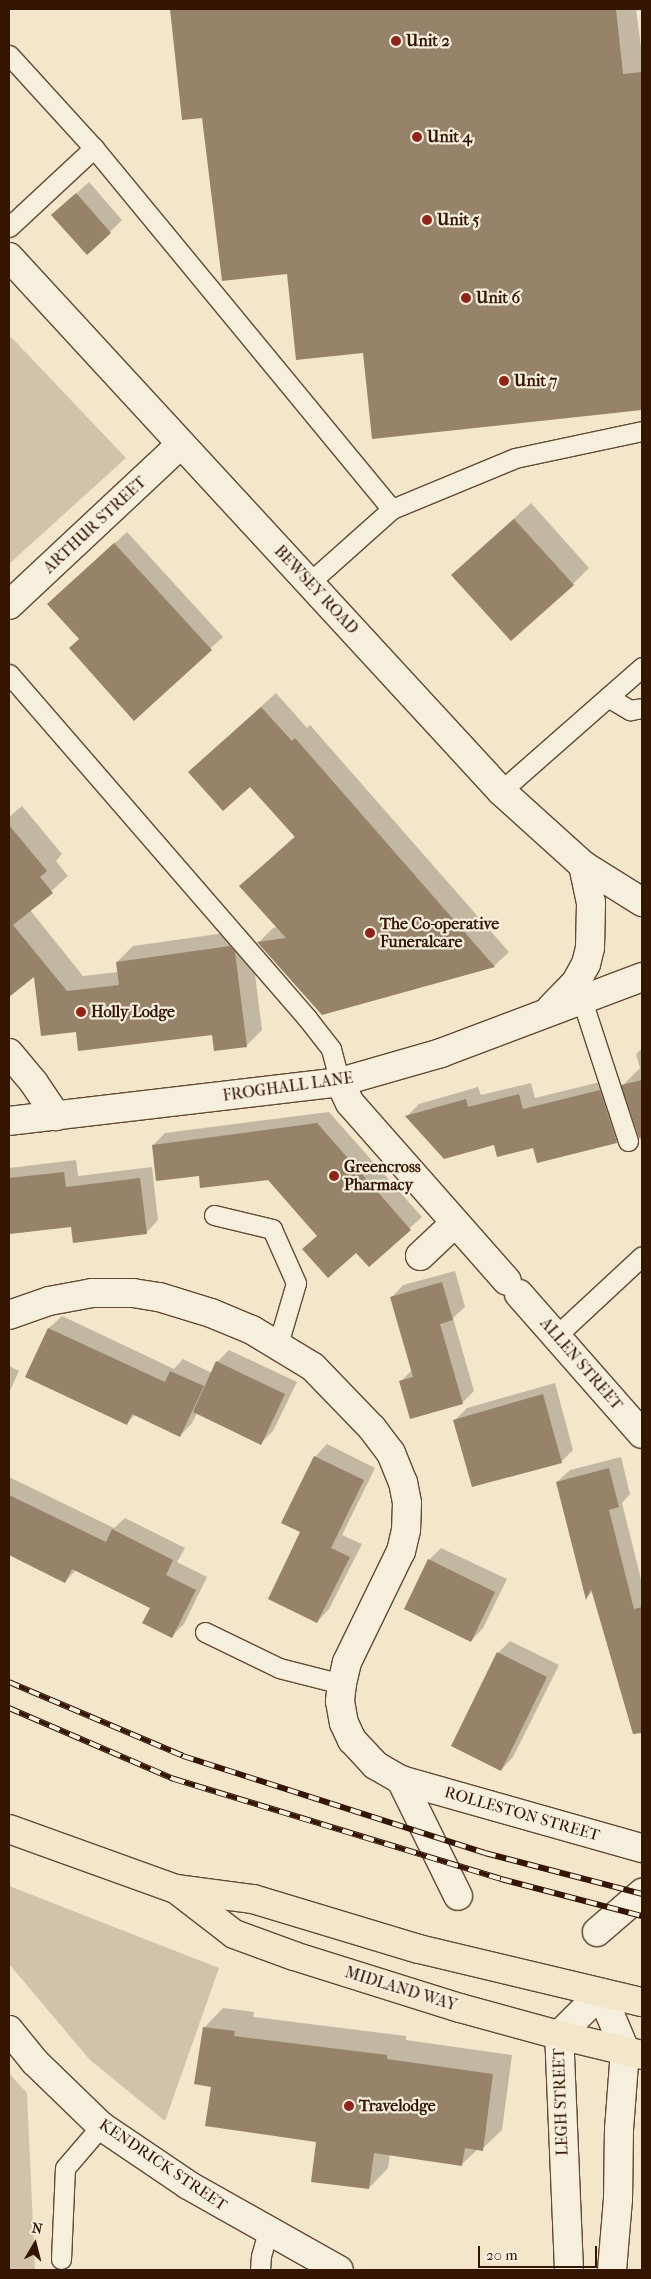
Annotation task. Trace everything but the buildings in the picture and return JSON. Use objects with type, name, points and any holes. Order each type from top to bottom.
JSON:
[{"type":"highway","name":"MIDLAND WAY","points":[[9,1829],[176,1889],[253,1899],[419,1949],[642,2002]]},
{"type":"highway","name":"MIDLAND WAY","points":[[176,1889],[234,1934],[294,1956],[460,2008],[559,2035],[634,2052]]},
{"type":"street","name":"BEWSEY ROAD","points":[[9,257],[180,445],[310,582],[501,791],[582,864],[642,902]]},
{"type":"street","name":"ARTHUR STREET","points":[[9,605],[180,445]]},
{"type":"street","points":[[582,864],[591,903],[592,928],[590,948],[578,991],[642,977]]},
{"type":"street","name":"FROGHALL LANE","points":[[9,1122],[340,1082],[441,1053],[542,1016],[562,998],[578,991]]},
{"type":"street","points":[[9,1053],[34,1083],[56,1116]]},
{"type":"street","name":"ALLEN STREET","points":[[340,1082],[350,1103],[642,1434]]},
{"type":"street","points":[[420,1256],[455,1223]]},
{"type":"street","name":"ROLLESTON STREET","points":[[9,1315],[49,1301],[92,1293],[133,1293],[172,1299],[252,1330],[278,1344],[313,1367],[372,1428],[391,1454],[403,1482],[407,1503],[406,1530],[401,1551],[347,1662],[340,1702],[344,1723],[352,1740],[375,1766],[401,1780],[642,1848]]},
{"type":"street","points":[[401,1780],[458,1896]]},
{"type":"street","points":[[597,1932],[642,1893]]},
{"type":"street","points":[[601,1993],[634,2052],[618,2128],[617,2209],[612,2270]]},
{"type":"street","name":"LEGH STREET","points":[[569,2270],[559,2035],[601,1993]]},
{"type":"street","name":"KENDRICK STREET","points":[[9,2030],[35,2062],[101,2126],[188,2185],[268,2232],[339,2270]]},
{"type":"lane","points":[[9,55],[94,148],[392,509]]},
{"type":"lane","points":[[9,226],[94,148]]},
{"type":"lane","points":[[310,582],[392,509],[515,458],[642,431]]},
{"type":"lane","points":[[501,791],[642,667]]},
{"type":"lane","points":[[9,674],[307,1018],[331,1049],[340,1082]]},
{"type":"lane","points":[[608,698],[630,710],[642,708]]},
{"type":"lane","points":[[578,991],[628,1141]]},
{"type":"lane","points":[[214,1215],[272,1229],[296,1283],[278,1344]]},
{"type":"lane","points":[[556,1336],[642,1256]]},
{"type":"lane","points":[[205,1632],[279,1668],[342,1684]]},
{"type":"lane","points":[[61,2259],[65,2168],[101,2126]]},
{"type":"lane","points":[[260,2270],[261,2256],[268,2232]]},
{"type":"shaded area","points":[[11,337],[126,458],[9,564],[9,339]]},
{"type":"shaded area","points":[[9,1886],[219,1968],[165,2121],[90,2060],[9,1964]]},
{"type":"shaded area","points":[[9,2073],[27,2093],[35,2270],[9,2270]]},
{"type":"railway","points":[[9,1682],[183,1756],[485,1853],[642,1894]]},
{"type":"railway","points":[[9,1708],[174,1779],[501,1879],[642,1916]]},
{"type":"place","name":"Unit 2","points":[[396,41]]},
{"type":"place","name":"Unit 4","points":[[417,137]]},
{"type":"place","name":"Unit 5","points":[[427,220]]},
{"type":"place","name":"Unit 6","points":[[466,298]]},
{"type":"place","name":"Unit 7","points":[[504,381]]},
{"type":"place","name":"The Co-operative Funeralcare","points":[[370,933]]},
{"type":"place","name":"Holly Lodge","points":[[81,1012]]},
{"type":"place","name":"Greencross Pharmacy","points":[[334,1176]]},
{"type":"place","name":"Travelodge","points":[[349,2106]]}]
